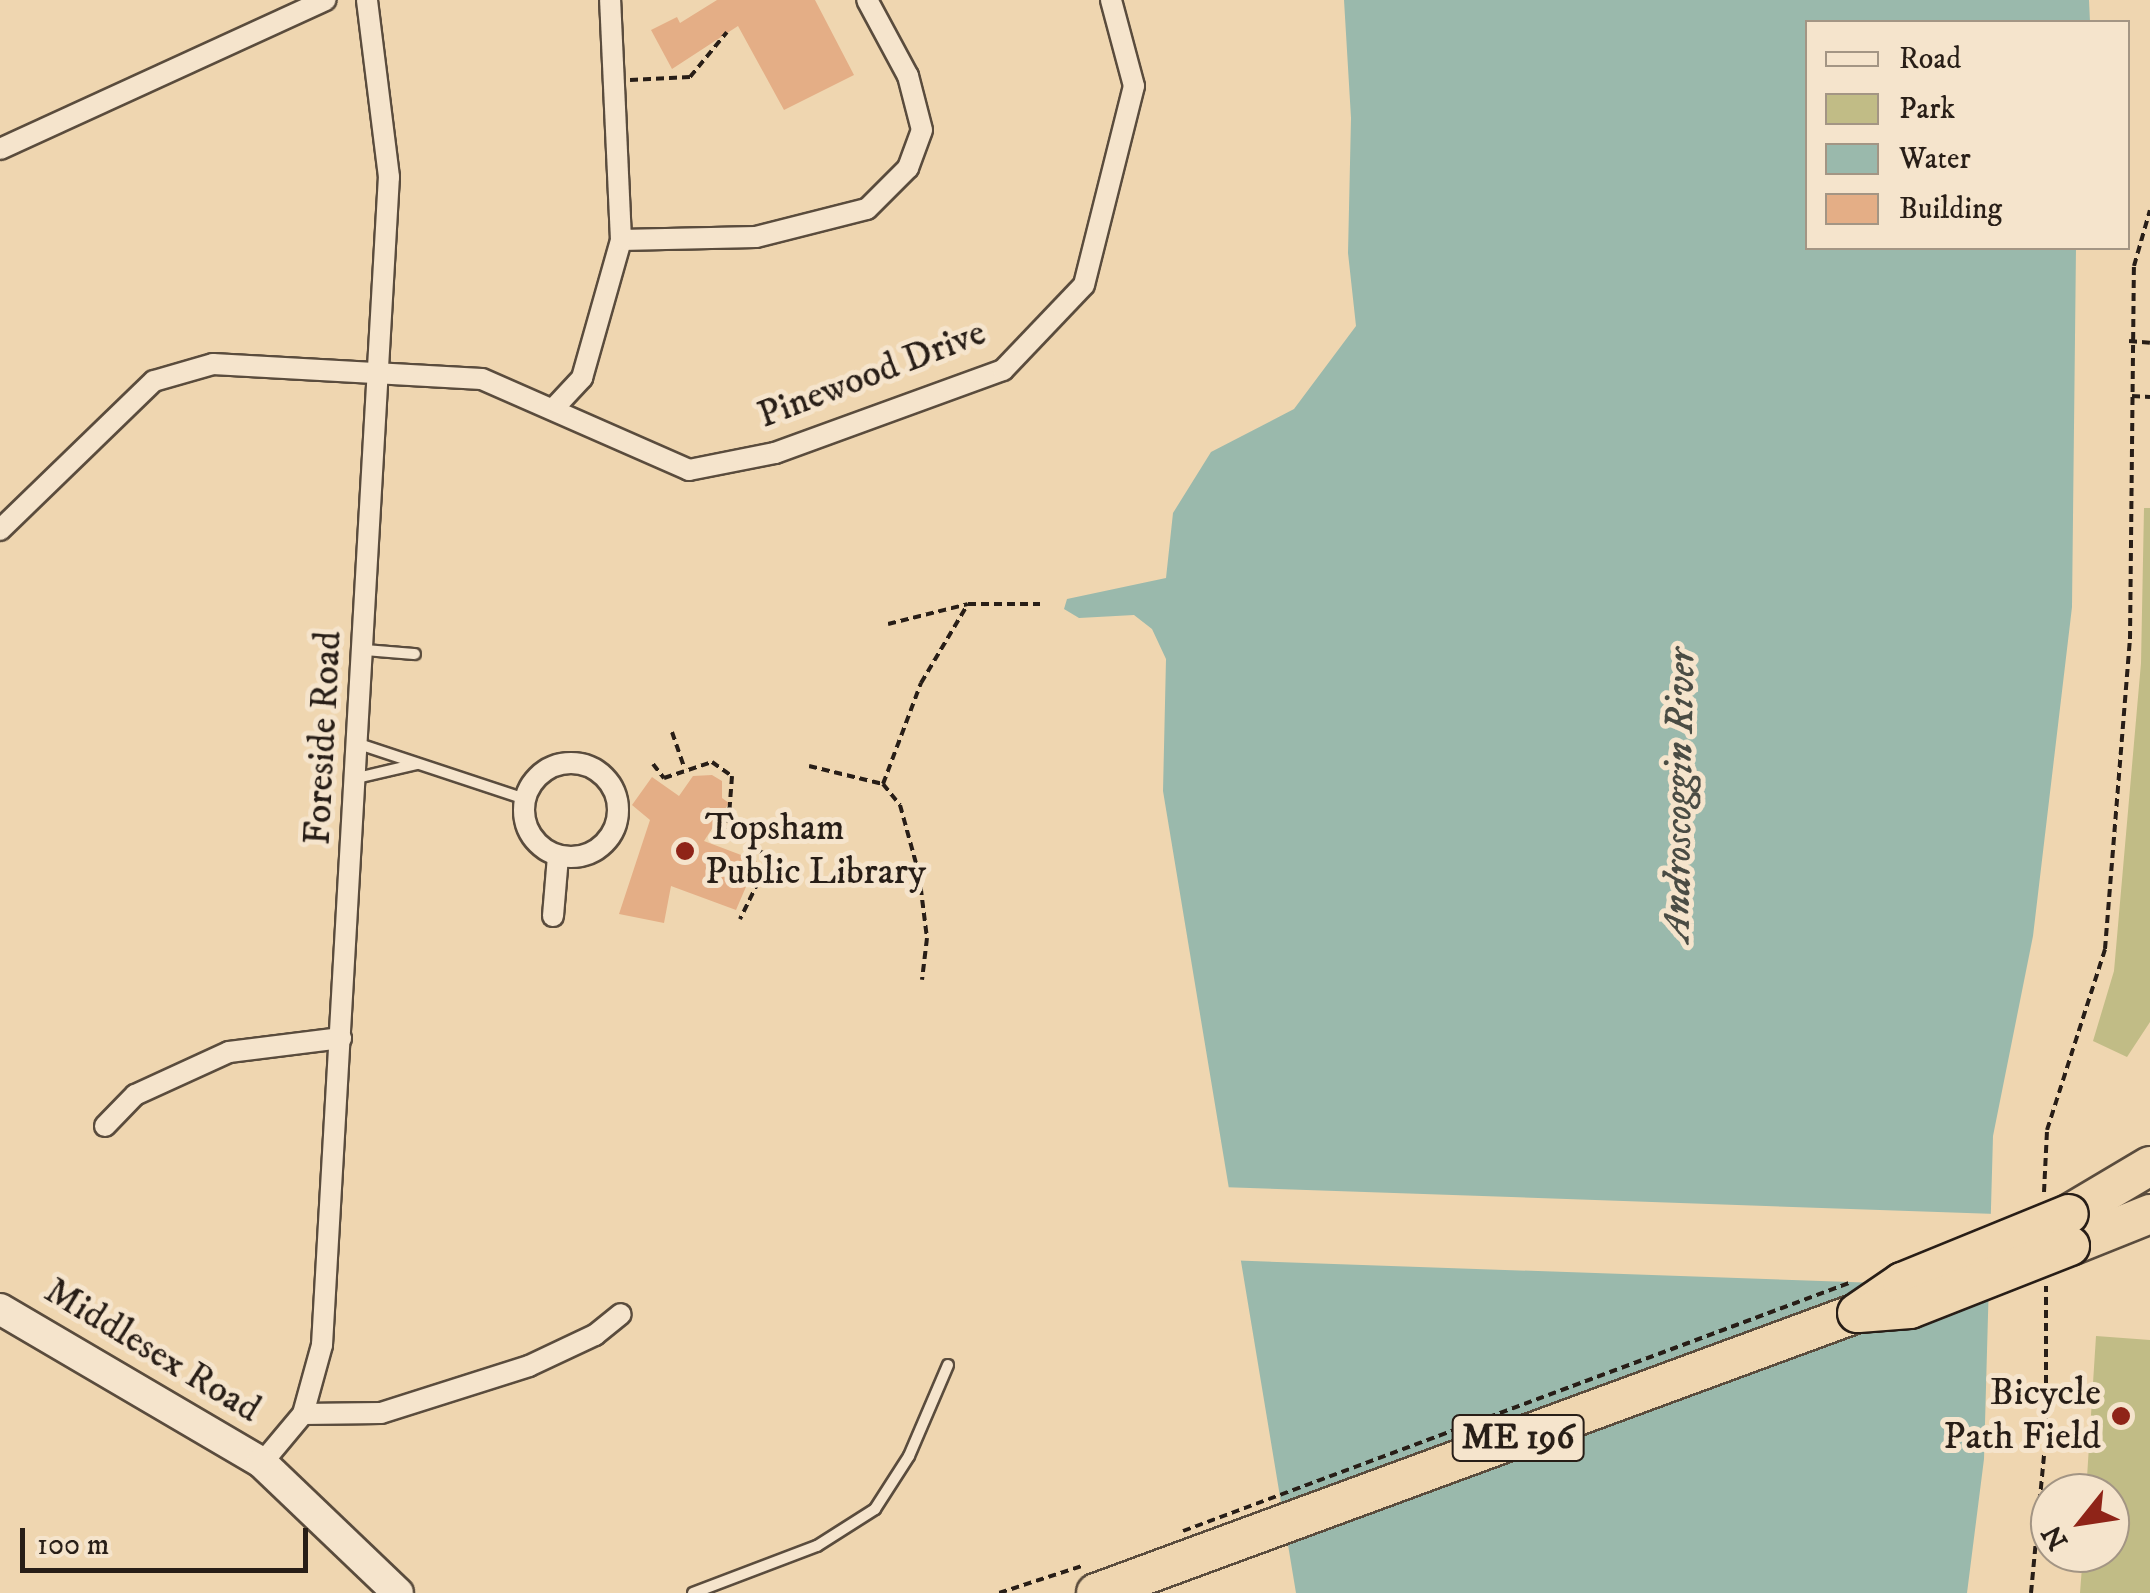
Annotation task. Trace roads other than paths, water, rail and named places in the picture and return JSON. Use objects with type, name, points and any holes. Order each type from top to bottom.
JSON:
[{"type":"highway","points":[[2061,1218],[2150,1166]]},
{"type":"highway","points":[[2061,1218],[2096,1214],[2150,1185]]},
{"type":"highway","points":[[2061,1218],[2150,1214]]},
{"type":"highway","points":[[2061,1218],[2150,1228]]},
{"type":"highway","name":"ME 196","points":[[1096,1593],[1181,1547],[1857,1296],[1910,1309],[2061,1218]]},
{"type":"main road","name":"Middlesex Road","points":[[0,1309],[262,1463],[398,1593]]},
{"type":"street","points":[[0,149],[326,0]]},
{"type":"street","name":"Foreside Road","points":[[262,1463],[303,1414],[322,1345],[390,176],[367,0]]},
{"type":"street","points":[[555,407],[582,378],[620,240],[610,0]]},
{"type":"street","points":[[620,240],[680,244],[756,237],[827,222],[866,208],[908,168],[922,130],[908,76],[867,0]]},
{"type":"street","name":"Pinewood Drive","points":[[0,530],[154,381],[212,364],[482,379],[555,407],[689,470],[775,453],[1002,370],[1084,285],[1134,86],[1111,0]]},
{"type":"street","points":[[566,763],[594,769],[614,791],[618,821],[602,847],[588,855],[558,856],[534,840],[524,799],[540,774],[566,763]]},
{"type":"street","points":[[553,916],[558,856]]},
{"type":"street","points":[[105,1126],[135,1095],[229,1052],[341,1038]]},
{"type":"street","points":[[303,1414],[381,1414],[530,1366],[595,1335],[621,1314]]},
{"type":"lane","points":[[364,650],[416,654]]},
{"type":"lane","points":[[359,744],[524,799]]},
{"type":"lane","points":[[357,778],[418,764]]},
{"type":"lane","points":[[693,1593],[817,1546],[875,1509],[896,1480],[948,1365]]},
{"type":"water","name":"Androscoggin River","points":[[1344,0],[2089,0],[2090,20],[1805,20],[1805,250],[2076,250],[2072,607],[2033,936],[1993,1136],[1984,1459],[1967,1593],[1296,1593],[1163,791],[1166,659],[1152,629],[1134,615],[1079,618],[1064,609],[1067,599],[1166,578],[1173,513],[1211,452],[1294,409],[1356,326],[1348,253],[1351,118]]},
{"type":"place","name":"Topsham Public Library","points":[[685,851]]},
{"type":"place","name":"Bicycle Path Field","points":[[2121,1416]]}]
